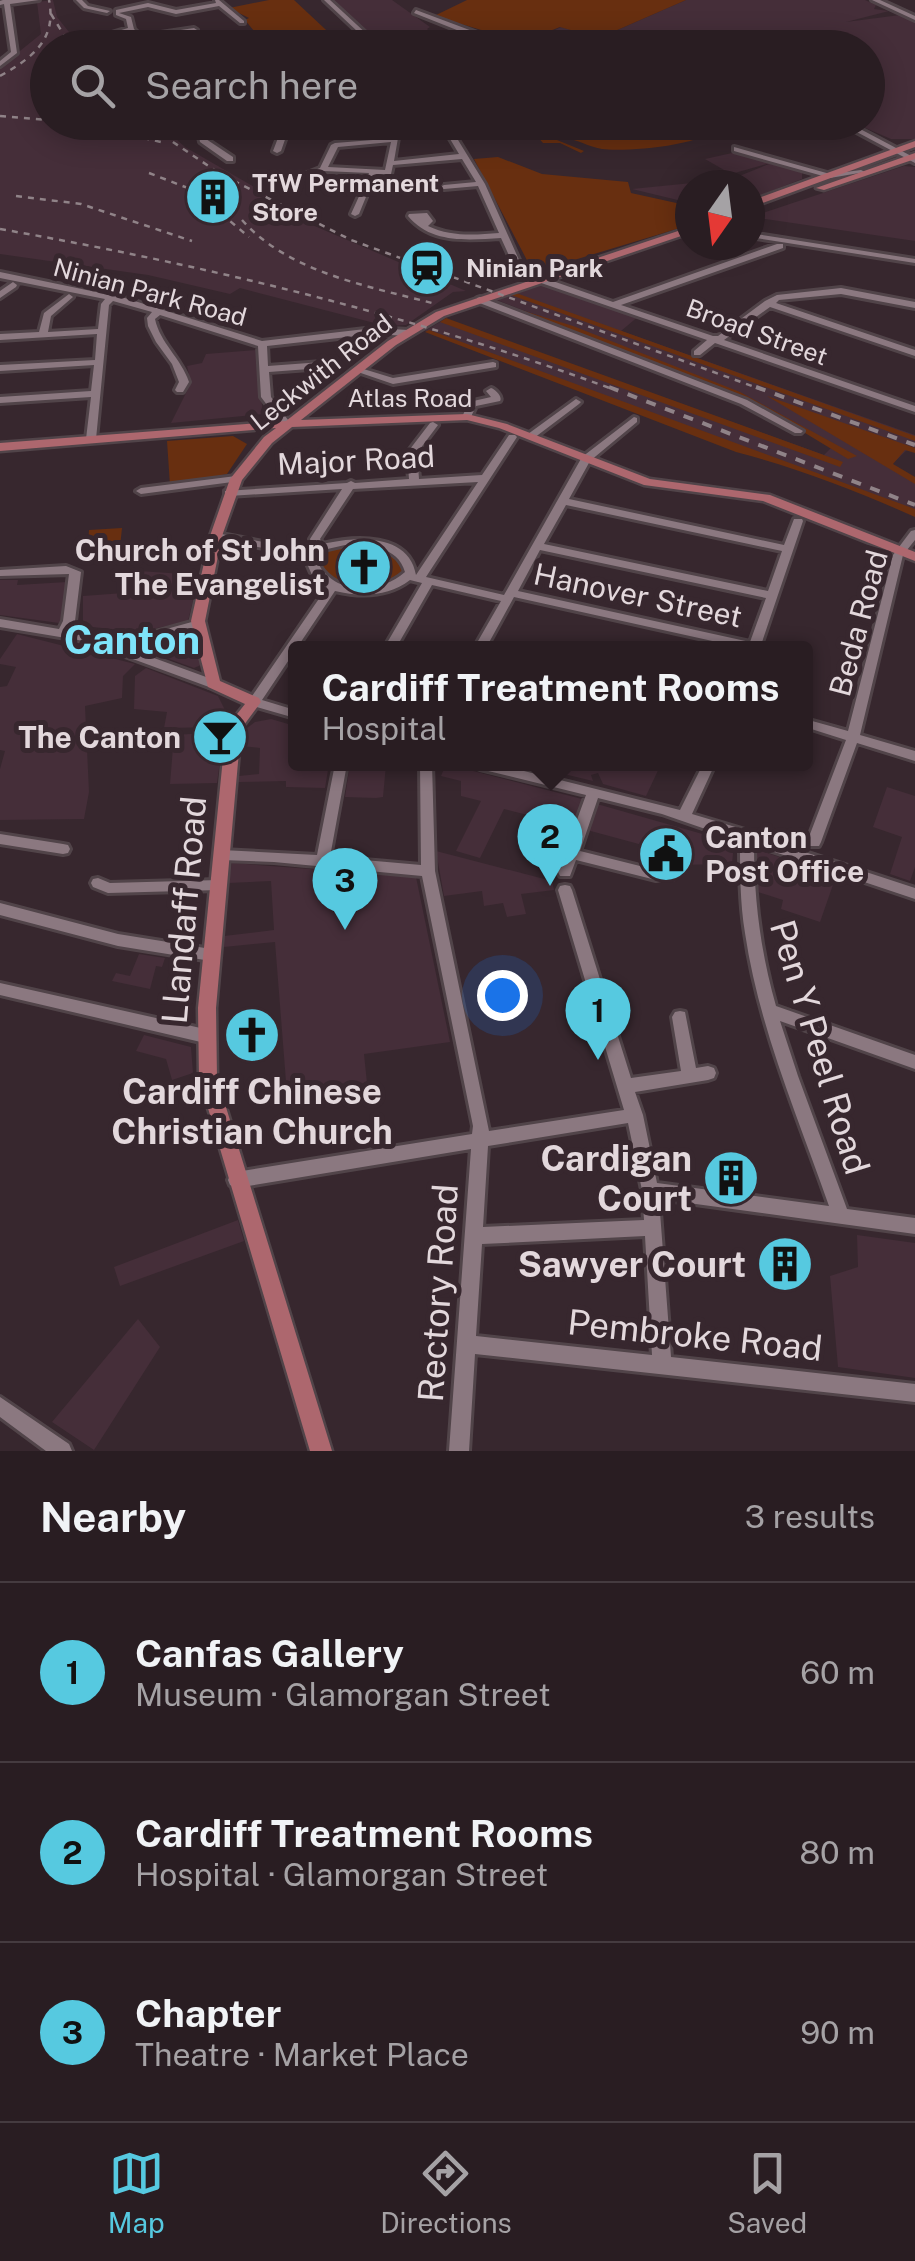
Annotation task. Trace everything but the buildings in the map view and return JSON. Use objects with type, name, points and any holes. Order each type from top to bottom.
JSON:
[{"type":"main road","points":[[765,199],[832,177],[871,159],[910,153]]},
{"type":"main road","points":[[832,177],[861,172],[910,153]]},
{"type":"main road","name":"Leckwith Road","points":[[213,684],[199,624],[216,536],[232,486],[255,454],[286,424],[356,370],[440,314],[675,235]]},
{"type":"main road","points":[[314,403],[318,413],[338,421]]},
{"type":"main road","name":"Atlas Road","points":[[0,445],[286,424],[467,418],[531,436],[586,460],[656,483],[750,494],[915,557]]},
{"type":"main road","points":[[226,429],[250,434],[255,454]]},
{"type":"main road","points":[[213,684],[254,702],[238,720]]},
{"type":"main road","name":"Llandaff Road","points":[[237,695],[234,716],[238,720],[206,1036],[210,1088],[321,1451]]},
{"type":"street","points":[[0,64],[14,52],[4,22],[4,2],[36,0]]},
{"type":"street","points":[[79,0],[86,7],[108,13],[157,3],[176,12],[218,2],[242,20]]},
{"type":"street","points":[[327,0],[359,30]]},
{"type":"street","points":[[875,0],[915,18]]},
{"type":"street","points":[[118,12],[129,18],[131,29],[127,30]]},
{"type":"street","points":[[416,12],[465,30]]},
{"type":"street","points":[[96,20],[108,13]]},
{"type":"street","points":[[0,38],[11,37]]},
{"type":"street","points":[[203,140],[230,159]]},
{"type":"street","points":[[278,151],[281,140]]},
{"type":"street","points":[[323,169],[334,146],[395,140],[388,172],[323,169],[309,174],[335,189],[364,191],[481,184]]},
{"type":"street","points":[[454,140],[481,184],[522,273],[539,278]]},
{"type":"street","points":[[880,140],[910,153]]},
{"type":"street","points":[[752,149],[832,177]]},
{"type":"street","points":[[392,163],[465,156]]},
{"type":"street","points":[[356,214],[373,172]]},
{"type":"street","points":[[425,225],[454,236],[505,235]]},
{"type":"street","points":[[765,237],[915,261]]},
{"type":"street","points":[[618,303],[780,246]]},
{"type":"street","name":"Ninian Park Road","points":[[0,276],[111,298],[262,344],[374,330],[408,333]]},
{"type":"street","name":"Broad Street","points":[[539,278],[915,409]]},
{"type":"street","points":[[0,295],[13,285]]},
{"type":"street","points":[[697,353],[768,303],[834,290],[915,305]]},
{"type":"street","points":[[43,334],[47,314],[69,297]]},
{"type":"street","points":[[92,439],[106,302],[111,298]]},
{"type":"street","points":[[480,300],[758,408],[798,431]]},
{"type":"street","points":[[768,303],[915,353]]},
{"type":"street","points":[[159,311],[152,318],[152,331],[181,366],[184,382],[180,390]]},
{"type":"street","points":[[0,337],[103,331]]},
{"type":"street","points":[[262,344],[266,397],[286,424]]},
{"type":"street","points":[[0,368],[100,362]]},
{"type":"street","points":[[356,370],[392,381],[492,365]]},
{"type":"street","points":[[264,369],[322,366]]},
{"type":"street","points":[[0,400],[95,394]]},
{"type":"street","points":[[467,418],[472,404],[496,397]]},
{"type":"street","points":[[531,436],[576,402]]},
{"type":"street","points":[[488,641],[509,596],[586,460],[634,420]]},
{"type":"street","points":[[414,481],[412,453],[433,425]]},
{"type":"street","points":[[393,641],[419,579],[512,437]]},
{"type":"street","name":"Major Road","points":[[141,491],[485,478]]},
{"type":"street","points":[[351,484],[316,539],[316,574],[333,586],[378,591],[419,579]]},
{"type":"street","points":[[562,501],[788,549]]},
{"type":"street","points":[[757,641],[798,521]]},
{"type":"street","name":"Beda Road","points":[[814,842],[852,737],[900,551],[914,532]]},
{"type":"street","points":[[216,536],[315,551],[352,542],[380,544],[406,558],[419,579]]},
{"type":"street","points":[[537,546],[773,596]]},
{"type":"street","points":[[0,574],[66,569],[76,572],[69,621],[63,632]]},
{"type":"street","name":"Hanover Street","points":[[419,579],[722,641]]},
{"type":"street","points":[[296,641],[333,586]]},
{"type":"street","points":[[0,623],[63,632],[213,684]]},
{"type":"street","points":[[134,654],[156,636],[199,624]]},
{"type":"street","points":[[288,652],[254,702],[288,712]]},
{"type":"street","points":[[813,725],[915,756]]},
{"type":"street","points":[[322,858],[340,771]]},
{"type":"street","name":"Rectory Road","points":[[426,771],[428,871],[482,1140],[460,1451]]},
{"type":"street","points":[[508,771],[684,816],[915,894]]},
{"type":"street","points":[[684,816],[706,771]]},
{"type":"street","points":[[594,792],[565,881],[635,1115],[650,1190],[662,1362]]},
{"type":"street","name":"Pen Y Peel Road","points":[[747,836],[745,900],[771,1011],[841,1215]]},
{"type":"street","points":[[0,839],[63,849]]},
{"type":"street","points":[[222,854],[322,858],[340,866],[428,871]]},
{"type":"street","points":[[572,854],[656,875]]},
{"type":"street","points":[[98,884],[108,888],[219,884]]},
{"type":"street","points":[[0,909],[102,936],[212,955]]},
{"type":"street","points":[[0,989],[206,1036]]},
{"type":"street","points":[[771,1011],[915,1062]]},
{"type":"street","points":[[626,1086],[699,1075],[680,1017]]},
{"type":"street","points":[[236,1180],[635,1115]]},
{"type":"street","points":[[650,1190],[915,1226]]},
{"type":"street","points":[[475,1236],[651,1228]]},
{"type":"street","name":"Pembroke Road","points":[[467,1344],[662,1362],[915,1393]]},
{"type":"street","points":[[0,1406],[62,1451]]},
{"type":"shaded area","points":[[53,0],[57,17],[67,30],[40,30],[37,2]]},
{"type":"shaded area","points":[[269,0],[294,0],[326,30],[253,30],[245,20],[249,18],[229,8]]},
{"type":"shaded area","points":[[332,0],[392,0],[430,27],[428,30],[365,30]]},
{"type":"shaded area","points":[[467,0],[686,0],[617,30],[481,30],[434,16]]},
{"type":"shaded area","points":[[686,0],[865,0],[876,5],[874,9],[889,11],[846,22],[900,15],[915,23],[915,139],[885,136],[885,30],[617,30]]},
{"type":"shaded area","points":[[30,43],[30,140],[177,140],[268,195],[254,200],[466,291],[453,292],[406,325],[386,326],[240,288],[230,294],[148,275],[0,254],[0,67]]},
{"type":"shaded area","points":[[540,140],[557,140],[584,151],[560,143]]},
{"type":"shaded area","points":[[575,140],[693,140],[628,150],[602,149]]},
{"type":"shaded area","points":[[732,153],[754,154],[802,168],[802,179],[765,193],[765,170],[754,170],[774,162],[745,170],[724,170],[705,159]]},
{"type":"shaded area","points":[[498,157],[542,174],[628,182],[631,193],[675,203],[675,230],[551,267],[530,266],[474,159]]},
{"type":"shaded area","points":[[904,166],[915,167],[915,241],[765,219],[765,212]]},
{"type":"shaded area","points":[[675,185],[675,199],[632,189]]},
{"type":"shaded area","points":[[546,284],[640,315],[621,331],[915,435],[915,451],[908,449],[891,465],[915,478],[915,513],[425,331],[445,319],[824,455],[832,447],[739,395],[497,300]]},
{"type":"shaded area","points":[[516,293],[915,436],[915,441],[511,295]]},
{"type":"shaded area","points":[[492,301],[573,326],[740,392],[857,456],[848,459],[772,413],[716,388]]},
{"type":"shaded area","points":[[446,318],[843,462],[840,467],[440,322]]},
{"type":"shaded area","points":[[429,330],[915,509],[915,517],[425,332]]},
{"type":"shaded area","points":[[256,350],[263,414],[171,423],[191,383],[187,366],[202,363],[206,354]]},
{"type":"shaded area","points":[[767,396],[915,448],[915,453],[905,450],[893,464],[915,477],[915,484]]},
{"type":"shaded area","points":[[233,436],[247,444],[227,474],[170,485],[167,441]]},
{"type":"shaded area","points":[[122,528],[119,556],[87,558],[89,530]]},
{"type":"shaded area","points":[[341,545],[386,549],[402,559],[405,572],[371,587],[334,581],[319,563],[325,552]]},
{"type":"shaded area","points":[[139,571],[199,575],[188,621],[140,632],[83,626],[83,596],[138,592]]},
{"type":"shaded area","points":[[0,580],[18,580],[17,585],[67,582],[63,619],[59,623],[0,615]]},
{"type":"shaded area","points":[[192,630],[201,665],[194,668],[147,651],[157,639]]},
{"type":"shaded area","points":[[17,634],[135,664],[123,676],[122,698],[85,706],[89,792],[84,819],[0,820],[0,769],[5,751],[0,750],[0,687],[7,686],[16,667],[0,664],[0,659]]},
{"type":"shaded area","points":[[146,668],[218,696],[225,710],[223,727],[164,728],[167,712],[134,709],[135,676]]},
{"type":"shaded area","points":[[271,719],[288,724],[288,771],[328,771],[325,788],[286,787],[286,781],[238,782],[239,776],[259,774],[260,748],[241,746],[243,731],[255,722]]},
{"type":"shaded area","points":[[224,732],[217,783],[170,784],[174,735]]},
{"type":"shaded area","points":[[349,771],[385,771],[383,797],[345,797]]},
{"type":"shaded area","points":[[443,771],[473,771],[584,802],[574,827],[504,809],[480,858],[456,851],[481,801],[461,796],[461,781],[441,776]]},
{"type":"shaded area","points":[[551,771],[658,771],[646,796],[603,784],[598,773],[591,775],[593,781]]},
{"type":"shaded area","points":[[887,787],[915,796],[915,867],[910,881],[890,874],[902,837],[873,827]]},
{"type":"shaded area","points":[[597,804],[734,843],[732,864],[673,865],[675,882],[647,870],[654,853],[661,850],[587,830]]},
{"type":"shaded area","points":[[755,849],[836,876],[820,922],[781,909],[783,900],[755,891]]},
{"type":"shaded area","points":[[436,851],[552,881],[554,890],[521,894],[526,914],[507,917],[503,903],[484,906],[482,891],[444,896]]},
{"type":"shaded area","points":[[232,863],[416,877],[450,1042],[364,1054],[367,1083],[287,1094],[275,942],[224,947],[224,936],[274,930],[271,881],[228,883]]},
{"type":"shaded area","points":[[139,954],[165,958],[162,967],[156,966],[150,989],[112,981],[116,973],[130,976]]},
{"type":"shaded area","points":[[144,1035],[191,1047],[193,1073],[172,1080],[166,1059],[136,1051]]},
{"type":"shaded area","points":[[238,1220],[244,1241],[120,1286],[114,1267]]},
{"type":"shaded area","points":[[857,1235],[915,1243],[915,1378],[838,1367],[830,1276],[858,1267]]},
{"type":"shaded area","points":[[138,1319],[160,1347],[94,1450],[52,1422]]},
{"type":"railway","points":[[49,0],[51,14]]},
{"type":"railway","points":[[48,30],[51,14]]},
{"type":"railway","points":[[51,14],[61,30]]},
{"type":"railway","points":[[0,76],[30,56]]},
{"type":"railway","points":[[0,116],[30,118]]},
{"type":"railway","points":[[152,140],[161,142]]},
{"type":"railway","points":[[170,140],[222,175],[351,240],[763,390]]},
{"type":"railway","points":[[149,173],[193,190],[249,237]]},
{"type":"railway","points":[[16,196],[81,204],[192,241]]},
{"type":"railway","points":[[242,220],[261,238],[305,265],[432,303]]},
{"type":"railway","points":[[0,229],[157,259],[388,316],[615,390]]},
{"type":"railway","points":[[609,387],[915,505]]},
{"type":"railway","points":[[756,387],[915,445]]},
{"type":"place","name":"TfW Permanent Store","points":[[213,197]]},
{"type":"place","name":"Ninian Park","points":[[427,268]]},
{"type":"place","name":"Church of St John The Evangelist","points":[[364,567]]},
{"type":"place","name":"The Canton","points":[[220,737]]},
{"type":"place","name":"Canton Post Office","points":[[666,854]]},
{"type":"place","name":"Cardiff Treatment Rooms","points":[[550,886]]},
{"type":"place","name":"Chapter","points":[[345,930]]},
{"type":"place","name":"Cardiff Chinese Christian Church","points":[[252,1035]]},
{"type":"place","name":"Canfas Gallery","points":[[598,1060]]},
{"type":"place","name":"Cardigan Court","points":[[731,1178]]},
{"type":"place","name":"Sawyer Court","points":[[785,1264]]},
{"type":"district","name":"Canton","points":[[132,639]]}]
